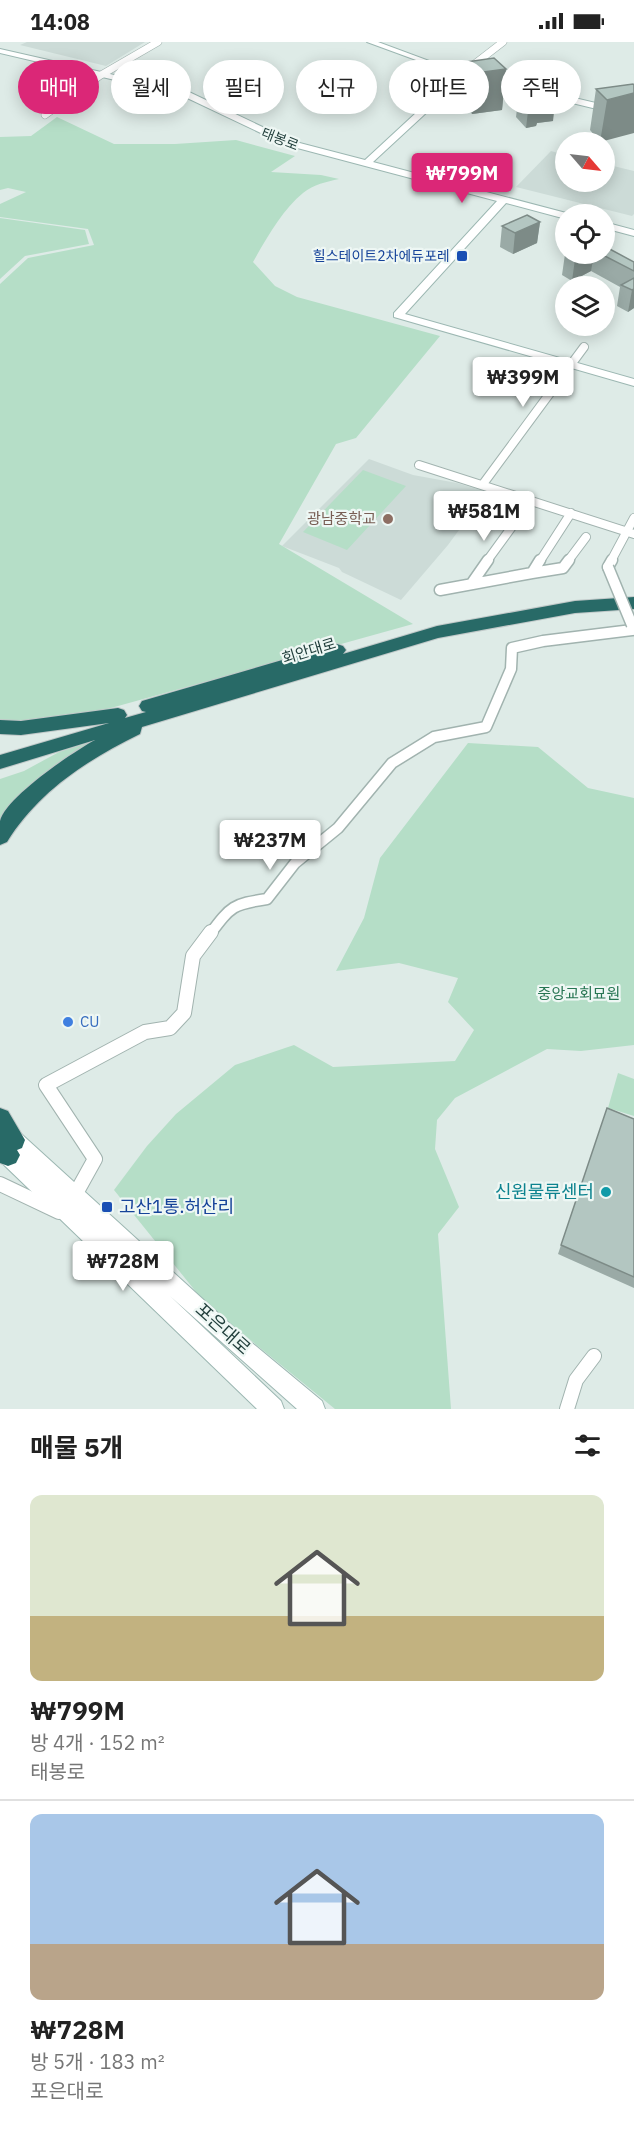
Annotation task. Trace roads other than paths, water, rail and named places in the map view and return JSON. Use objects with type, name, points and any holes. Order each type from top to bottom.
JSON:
[{"type":"highway","name":"회안대로","points":[[0,752],[292,663],[440,623],[504,609],[634,593]]},
{"type":"highway","name":"회안대로","points":[[0,762],[437,632],[575,607],[634,603]]},
{"type":"highway","points":[[0,837],[5,827],[30,798],[60,771],[124,734],[177,710]]},
{"type":"highway","points":[[0,727],[21,728],[118,715]]},
{"type":"highway","points":[[0,1119],[4,1144]]},
{"type":"street","points":[[45,116],[101,75],[158,42]]},
{"type":"street","points":[[371,42],[419,60]]},
{"type":"street","points":[[480,60],[503,42]]},
{"type":"street","name":"태봉로","points":[[0,51],[186,94],[209,103],[275,138],[316,152],[555,213]]},
{"type":"street","points":[[489,80],[634,115]]},
{"type":"street","points":[[366,164],[420,114]]},
{"type":"street","points":[[503,200],[398,315],[634,383]]},
{"type":"street","points":[[615,228],[634,232]]},
{"type":"street","points":[[483,484],[584,347]]},
{"type":"street","points":[[419,465],[630,532]]},
{"type":"street","points":[[532,573],[571,513]]},
{"type":"street","points":[[472,584],[519,518]]},
{"type":"street","points":[[75,1195],[95,1159],[46,1085],[135,1036],[170,1028],[184,1013],[193,956],[228,910],[242,903],[267,899],[295,863],[338,828],[392,763],[434,737],[486,727],[511,669],[512,648],[554,639],[632,630],[608,567],[630,532],[634,518]]},
{"type":"street","points":[[440,590],[563,568],[586,537]]},
{"type":"street","name":"포은대로","points":[[4,1144],[75,1195],[233,1340],[314,1409]]},
{"type":"street","name":"포은대로","points":[[4,1144],[75,1220],[273,1409]]},
{"type":"street","points":[[0,1184],[75,1220]]},
{"type":"street","points":[[567,1409],[573,1384],[582,1367],[594,1356]]},
{"type":"place","name":"힐스테이트2차에듀포레","points":[[462,256]]},
{"type":"place","name":"광남중학교","points":[[388,519]]},
{"type":"place","name":"CU","points":[[68,1022]]},
{"type":"place","name":"신원물류센터","points":[[606,1192]]},
{"type":"place","name":"고산1통.허산리","points":[[107,1207]]},
{"type":"park label","name":"중앙교회묘원","points":[[579,994]]}]
